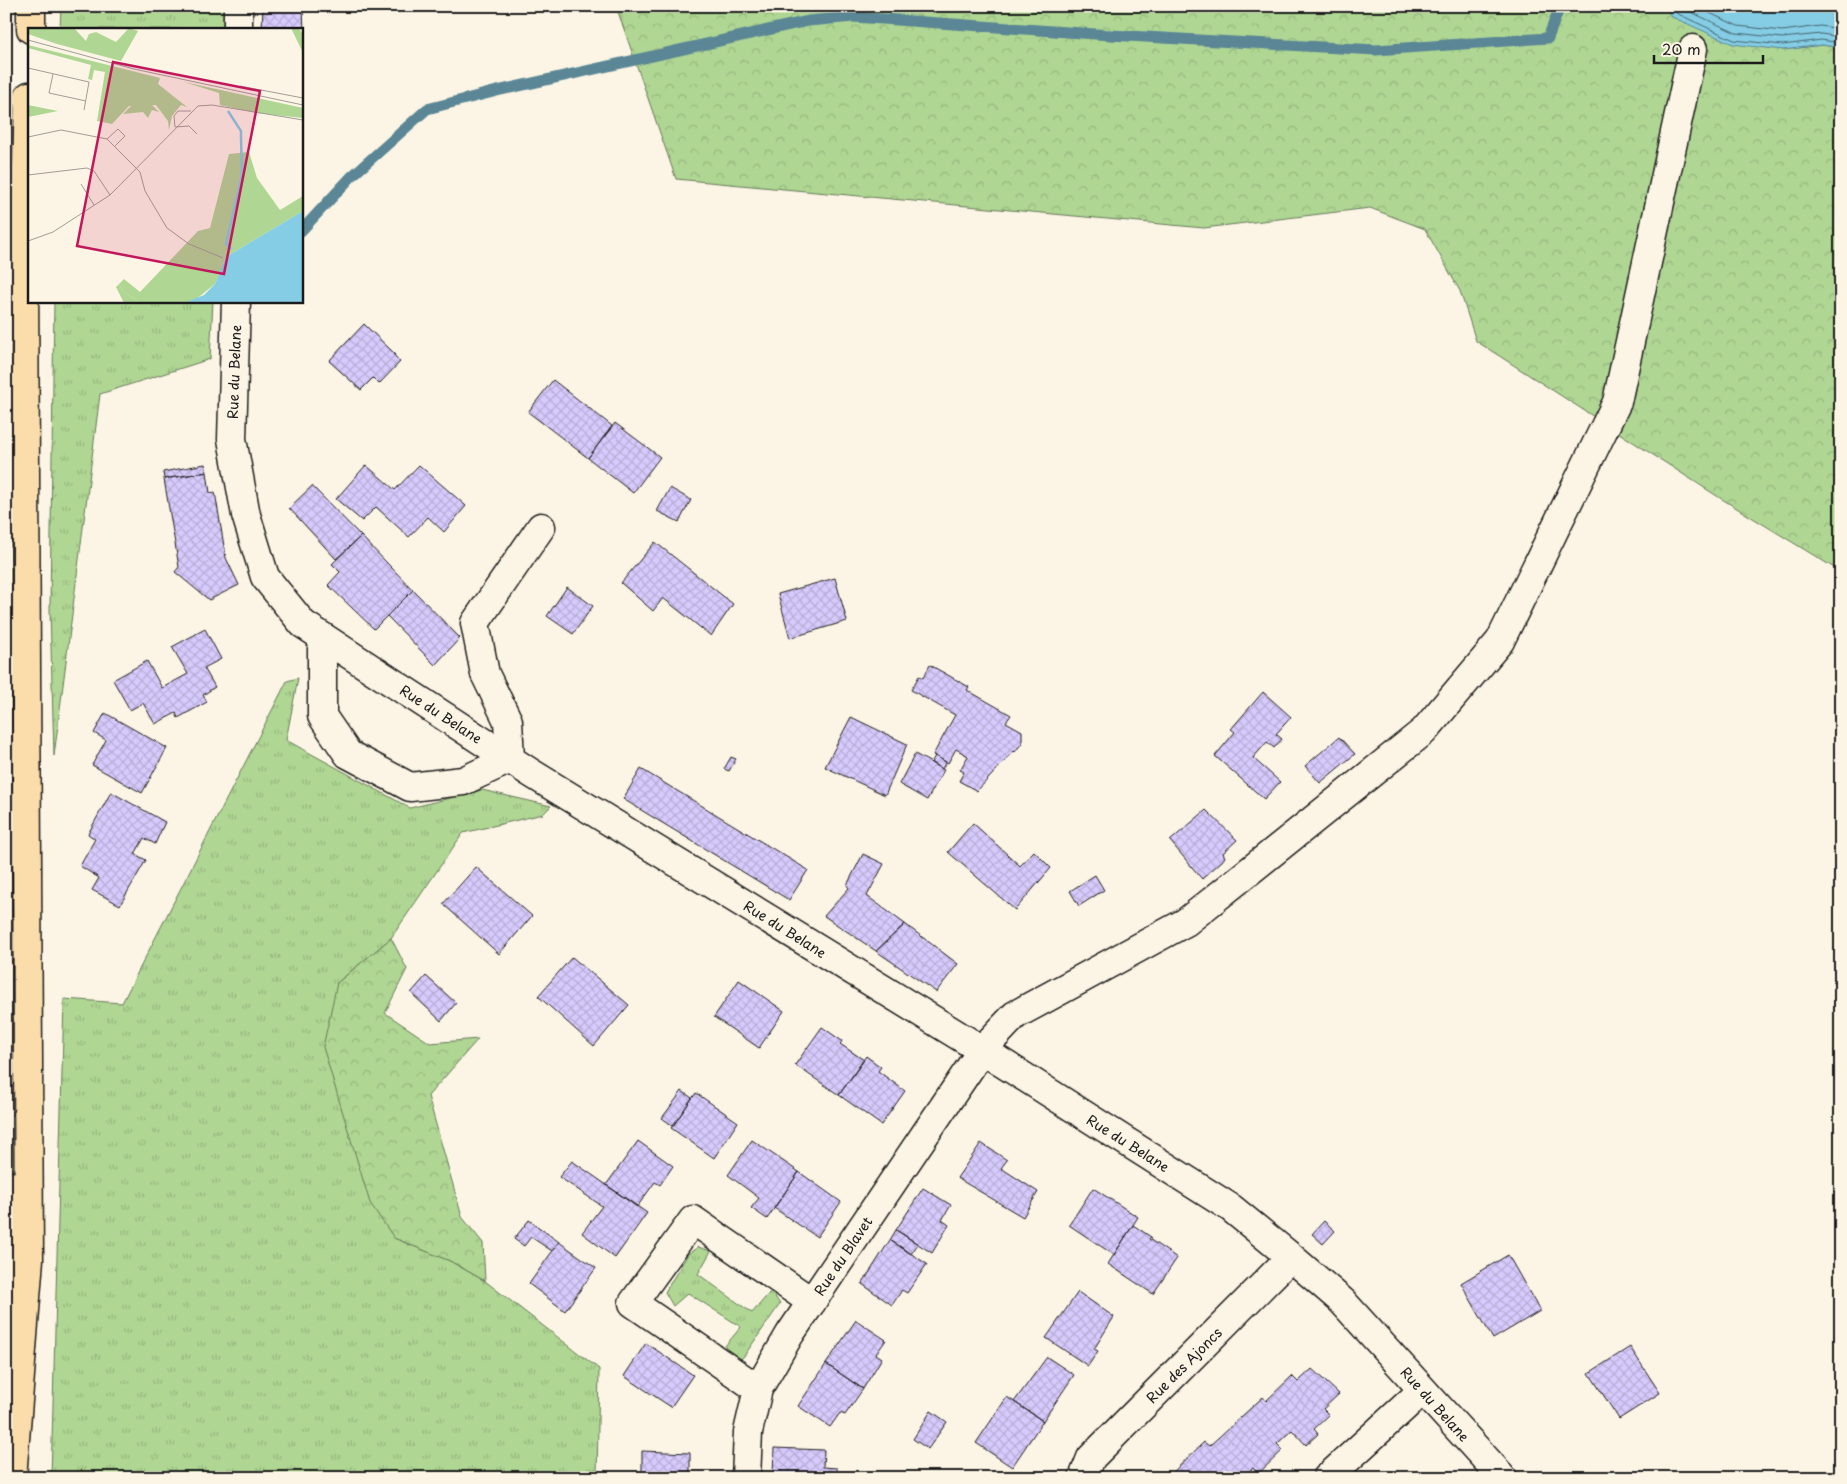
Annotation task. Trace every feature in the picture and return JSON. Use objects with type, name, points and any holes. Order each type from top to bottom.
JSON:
[{"type":"main road","points":[[31,6],[31,28]]},
{"type":"main road","points":[[12,1478],[29,1259],[24,295],[28,136]]},
{"type":"main road","points":[[6,614],[12,1076],[6,1407]]},
{"type":"street","points":[[238,6],[238,28]]},
{"type":"street","name":"Rue du Blavet","points":[[746,1478],[748,1432],[758,1389],[790,1334],[982,1050],[1015,1015],[1186,922],[1424,731],[1500,641],[1617,402],[1692,49]]},
{"type":"street","name":"Rue du Belane","points":[[236,302],[232,439],[246,515],[265,577],[303,624],[510,759],[982,1050],[1231,1208],[1342,1301],[1503,1478]]},
{"type":"street","points":[[322,637],[322,716],[348,754],[410,787],[463,781],[510,759],[508,720],[485,674],[475,623],[541,527]]},
{"type":"street","points":[[758,1389],[633,1303],[693,1220],[812,1302]]},
{"type":"street","name":"Rue des Ajoncs","points":[[1083,1478],[1091,1458],[1291,1257]]},
{"type":"street","points":[[1326,1478],[1423,1390]]},
{"type":"green space","points":[[61,6],[223,6],[223,28],[60,28]]},
{"type":"green space","points":[[616,6],[1664,6],[1672,17],[1783,50],[1822,45],[1841,48],[1841,572],[1717,496],[1476,341],[1460,291],[1425,229],[1370,208],[1204,228],[676,179]]},
{"type":"green space","points":[[54,302],[213,302],[210,359],[100,394],[54,756],[50,610]]},
{"type":"green space","points":[[298,678],[286,740],[410,808],[482,790],[551,806],[543,814],[463,833],[391,938],[337,983],[394,1238],[450,1261],[485,1281],[599,1369],[597,1478],[51,1478],[64,999],[122,1003],[287,681]]},
{"type":"green space","points":[[391,938],[407,969],[385,1013],[430,1043],[478,1039],[428,1096],[462,1217],[483,1243],[485,1281],[450,1261],[394,1238],[370,1203],[323,1047],[337,983]]},
{"type":"green space","points":[[698,1247],[711,1251],[698,1274],[752,1313],[771,1291],[780,1304],[738,1362],[729,1359],[725,1346],[741,1327],[688,1293],[673,1306],[665,1292],[688,1254]]},
{"type":"water","points":[[1664,6],[1841,6],[1841,48],[1822,45],[1783,50],[1733,44],[1672,17]]},
{"type":"building","points":[[263,6],[303,6],[304,33],[302,33],[302,28],[262,28]]},
{"type":"building","points":[[364,324],[395,354],[400,362],[379,384],[373,378],[361,390],[329,361]]},
{"type":"building","points":[[553,380],[612,426],[588,458],[528,412]]},
{"type":"building","points":[[615,423],[660,457],[633,493],[588,458]]},
{"type":"building","points":[[205,464],[207,472],[164,479],[163,472]]},
{"type":"building","points":[[366,465],[395,490],[419,465],[466,506],[444,532],[428,517],[409,537],[376,507],[362,521],[336,499]]},
{"type":"building","points":[[207,472],[210,493],[215,492],[226,558],[239,585],[209,600],[175,572],[179,567],[164,479]]},
{"type":"building","points":[[312,486],[361,536],[336,559],[289,508]]},
{"type":"building","points":[[670,488],[691,500],[679,522],[657,511]]},
{"type":"building","points":[[361,536],[413,590],[374,629],[328,585],[340,572],[332,564]]},
{"type":"building","points":[[655,542],[733,604],[711,636],[663,598],[653,611],[621,583]]},
{"type":"building","points":[[835,578],[847,621],[790,638],[778,594]]},
{"type":"building","points":[[567,587],[593,606],[573,634],[547,616]]},
{"type":"building","points":[[413,590],[460,638],[435,665],[387,616]]},
{"type":"building","points":[[205,629],[221,659],[204,668],[215,687],[203,695],[207,702],[178,718],[176,713],[155,724],[143,703],[130,710],[113,680],[147,661],[162,688],[188,674],[172,647]]},
{"type":"building","points":[[930,665],[969,687],[967,690],[1011,715],[1006,722],[1022,731],[1022,743],[977,791],[959,781],[964,772],[960,770],[968,756],[956,749],[948,763],[933,755],[955,715],[911,690],[919,676],[923,678]]},
{"type":"building","points":[[1263,692],[1291,717],[1276,734],[1282,739],[1274,748],[1267,742],[1253,758],[1280,782],[1264,799],[1215,756],[1235,732],[1231,729]]},
{"type":"building","points":[[105,713],[167,748],[142,793],[92,765],[106,740],[94,733]]},
{"type":"building","points":[[851,717],[907,744],[885,795],[825,767]]},
{"type":"building","points":[[1339,737],[1355,754],[1320,783],[1305,766]]},
{"type":"building","points":[[915,754],[944,770],[927,800],[899,784]]},
{"type":"building","points":[[935,756],[946,762],[942,769],[931,763]]},
{"type":"building","points":[[731,757],[736,759],[729,771],[724,769]]},
{"type":"building","points":[[641,769],[808,870],[789,900],[623,799]]},
{"type":"building","points":[[111,792],[165,822],[155,844],[144,838],[135,854],[146,860],[120,905],[92,890],[99,878],[80,866],[95,839],[88,834]]},
{"type":"building","points":[[1206,810],[1237,840],[1223,853],[1225,857],[1222,861],[1202,879],[1170,841]]},
{"type":"building","points":[[973,823],[1020,866],[1034,851],[1051,868],[1015,910],[948,852]]},
{"type":"building","points":[[863,854],[884,864],[867,896],[905,924],[876,951],[824,916],[849,888],[847,885]]},
{"type":"building","points":[[476,867],[532,916],[499,954],[443,904]]},
{"type":"building","points":[[1095,875],[1104,890],[1079,906],[1070,891]]},
{"type":"building","points":[[905,924],[958,964],[936,992],[876,951]]},
{"type":"building","points":[[572,957],[629,1005],[594,1046],[538,996]]},
{"type":"building","points":[[426,976],[456,1003],[441,1021],[411,993]]},
{"type":"building","points":[[739,980],[784,1011],[759,1048],[714,1017]]},
{"type":"building","points":[[822,1027],[842,1041],[840,1044],[864,1060],[839,1095],[795,1065]]},
{"type":"building","points":[[866,1056],[881,1067],[878,1071],[905,1091],[881,1125],[839,1095]]},
{"type":"building","points":[[682,1091],[692,1098],[673,1126],[662,1118]]},
{"type":"building","points":[[696,1093],[738,1122],[714,1158],[671,1128]]},
{"type":"building","points":[[752,1140],[799,1172],[767,1219],[751,1208],[759,1198],[728,1175]]},
{"type":"building","points":[[638,1141],[673,1166],[660,1185],[655,1182],[637,1207],[606,1185]]},
{"type":"building","points":[[981,1143],[1007,1160],[1001,1168],[1038,1192],[1023,1217],[957,1178]]},
{"type":"building","points":[[572,1161],[647,1213],[615,1258],[582,1233],[602,1206],[559,1177]]},
{"type":"building","points":[[799,1172],[841,1202],[817,1237],[774,1208]]},
{"type":"building","points":[[923,1188],[951,1205],[942,1220],[949,1225],[932,1253],[896,1230]]},
{"type":"building","points":[[1093,1188],[1138,1217],[1114,1255],[1069,1225]]},
{"type":"building","points":[[529,1220],[559,1242],[552,1251],[531,1237],[524,1246],[514,1239]]},
{"type":"building","points":[[1324,1221],[1335,1231],[1323,1244],[1312,1234]]},
{"type":"building","points":[[1133,1225],[1151,1237],[1149,1239],[1177,1258],[1153,1294],[1108,1264]]},
{"type":"building","points":[[896,1230],[918,1244],[911,1254],[890,1240]]},
{"type":"building","points":[[890,1240],[927,1264],[907,1293],[902,1290],[892,1305],[862,1284]]},
{"type":"building","points":[[559,1242],[596,1268],[565,1311],[529,1284]]},
{"type":"building","points":[[1508,1255],[1540,1311],[1493,1339],[1461,1283]]},
{"type":"building","points":[[1078,1292],[1114,1317],[1094,1349],[1098,1351],[1088,1366],[1046,1338]]},
{"type":"building","points":[[856,1320],[886,1340],[876,1354],[882,1358],[863,1389],[826,1364]]},
{"type":"building","points":[[646,1343],[693,1375],[671,1407],[624,1376]]},
{"type":"building","points":[[1630,1347],[1660,1393],[1619,1419],[1589,1373]]},
{"type":"building","points":[[1047,1357],[1074,1375],[1043,1421],[1014,1402]]},
{"type":"building","points":[[826,1364],[863,1389],[845,1415],[840,1413],[830,1427],[798,1406]]},
{"type":"building","points":[[1312,1369],[1339,1394],[1323,1409],[1329,1415],[1314,1429],[1318,1434],[1306,1445],[1292,1430],[1277,1444],[1283,1450],[1258,1474],[1253,1468],[1243,1478],[1167,1478],[1204,1442],[1209,1446],[1263,1397],[1266,1401],[1292,1376],[1298,1382]]},
{"type":"building","points":[[1007,1397],[1043,1421],[1012,1467],[976,1443]]},
{"type":"building","points":[[931,1411],[947,1422],[928,1449],[913,1439]]},
{"type":"building","points":[[774,1448],[824,1450],[823,1467],[837,1468],[837,1478],[786,1478],[786,1475],[773,1475]]},
{"type":"building","points":[[642,1451],[690,1453],[690,1478],[642,1478]]},
{"type":"waterway","points":[[302,230],[352,176],[427,109],[497,91],[808,21],[854,17],[1110,35],[1376,50],[1548,38],[1560,6]]}]
